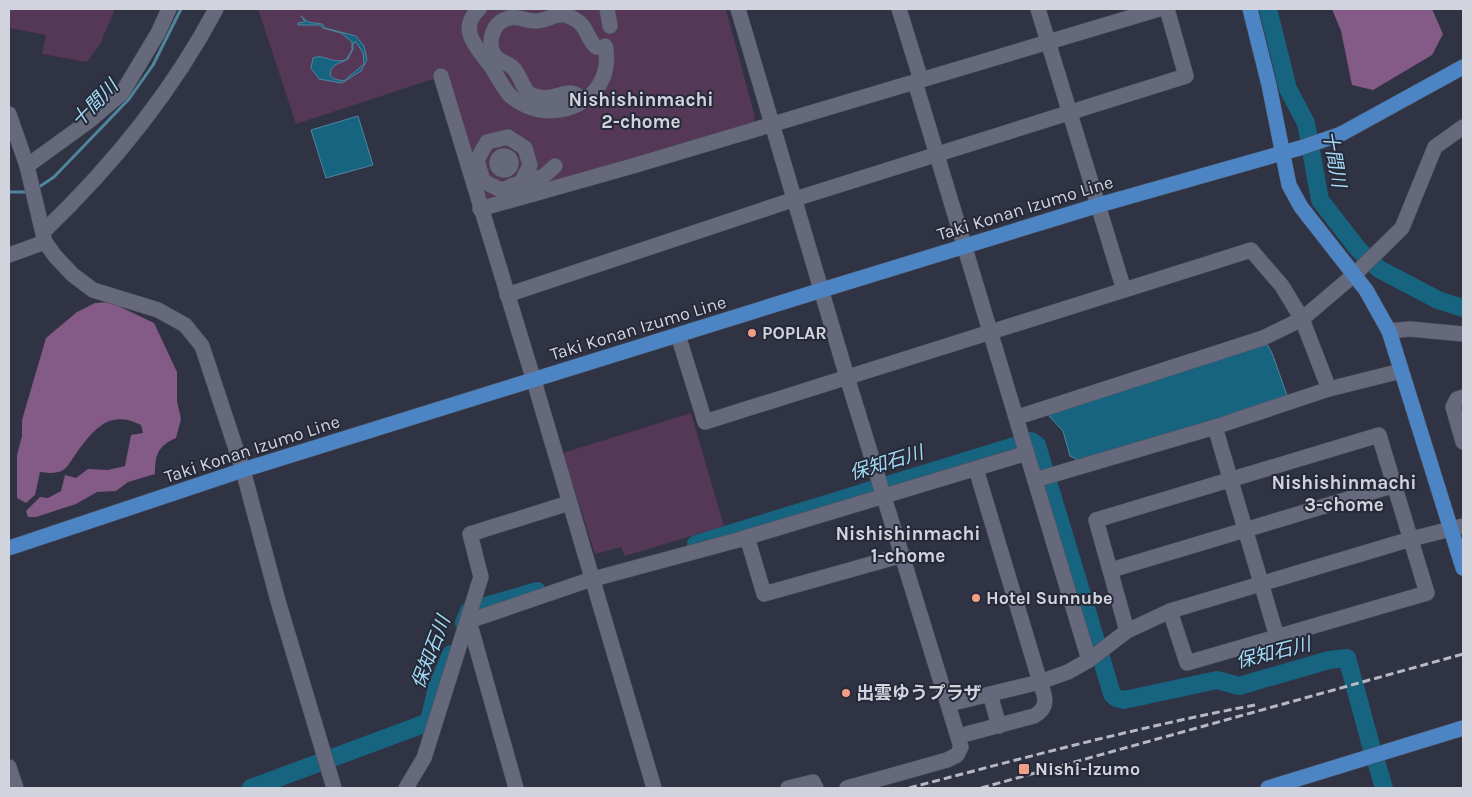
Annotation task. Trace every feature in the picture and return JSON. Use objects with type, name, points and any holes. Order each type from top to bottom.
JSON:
[{"type":"main road","points":[[1250,9],[1269,85],[1289,185],[1301,207],[1355,274],[1378,309],[1389,331],[1401,371],[1456,528],[1463,568]]},
{"type":"main road","name":"Taki Konan Izumo Line","points":[[9,548],[243,470],[822,290],[1099,205],[1300,148],[1341,134],[1463,67]]},
{"type":"main road","points":[[1268,788],[1462,732]]},
{"type":"street","points":[[27,166],[89,121],[122,93],[158,33],[169,9]]},
{"type":"street","points":[[9,255],[44,236],[94,181],[156,103],[199,40],[216,9]]},
{"type":"street","points":[[479,9],[475,13],[470,25],[472,42],[491,66],[505,93],[531,108],[561,109],[589,98],[605,79],[608,61],[606,47],[596,47],[581,24],[562,14],[551,15],[535,22],[511,17],[501,21],[494,30],[491,45],[494,54],[514,68],[528,93],[548,99],[570,92],[578,95],[582,100]]},
{"type":"street","points":[[607,9],[610,26]]},
{"type":"street","points":[[738,9],[847,377],[886,497],[961,747],[957,755],[947,760],[847,788]]},
{"type":"street","points":[[900,9],[936,154],[965,246],[989,333],[1018,418],[1089,660]]},
{"type":"street","points":[[1038,9],[1124,290]]},
{"type":"street","points":[[480,209],[636,165],[1159,9]]},
{"type":"street","points":[[507,295],[795,198],[1186,76],[1167,9]]},
{"type":"street","points":[[440,76],[534,381],[654,788]]},
{"type":"street","points":[[9,114],[27,166],[44,236],[73,276],[93,290],[158,310],[185,325],[202,346],[243,470],[278,601],[334,788]]},
{"type":"street","points":[[1018,418],[1255,341],[1302,319],[1355,274],[1402,228],[1435,147],[1463,126]]},
{"type":"street","points":[[506,162],[512,186],[506,162],[521,135]]},
{"type":"street","points":[[506,162],[548,174],[555,166]]},
{"type":"street","points":[[678,335],[705,422],[1251,250],[1282,286],[1302,319],[1329,389]]},
{"type":"street","points":[[1389,331],[1410,329],[1463,334]]},
{"type":"street","points":[[1035,480],[1215,427],[1329,389],[1401,371]]},
{"type":"street","points":[[1463,397],[1457,399],[1453,407],[1463,442]]},
{"type":"street","points":[[1215,427],[1277,637]]},
{"type":"street","points":[[1126,630],[1096,520],[1230,478],[1378,435],[1427,592],[1187,663],[1170,611]]},
{"type":"street","points":[[469,621],[592,579],[886,497],[1027,453]]},
{"type":"street","points":[[959,736],[999,726],[1042,712],[1046,704],[976,469]]},
{"type":"street","points":[[1111,570],[1395,486]]},
{"type":"street","points":[[406,788],[424,758],[469,621],[481,577],[470,534],[569,503]]},
{"type":"street","points":[[949,704],[1040,682],[1068,672],[1089,660],[1126,630],[1170,611],[1261,582],[1456,528]]},
{"type":"street","points":[[747,537],[764,594],[903,555]]},
{"type":"street","points":[[469,621],[516,788]]},
{"type":"street","points":[[990,694],[999,726]]},
{"type":"street","points":[[9,767],[16,788]]},
{"type":"street","points":[[788,788],[813,782],[816,788]]},
{"type":"shaded area","points":[[9,9],[115,9],[100,44],[87,62],[42,54],[46,35],[9,28]]},
{"type":"shaded area","points":[[258,9],[726,9],[755,117],[754,122],[486,201],[436,78],[296,124]]},
{"type":"shaded area","points":[[1332,9],[1432,9],[1443,34],[1432,55],[1373,90],[1352,85],[1341,31]]},
{"type":"shaded area","points":[[110,302],[154,323],[177,372],[177,401],[181,419],[176,438],[161,448],[157,456],[155,474],[128,482],[116,491],[97,492],[76,504],[36,517],[28,517],[26,511],[40,497],[48,498],[61,491],[65,475],[76,478],[88,469],[108,470],[125,466],[131,435],[143,433],[141,425],[130,421],[120,419],[103,424],[89,437],[65,469],[55,473],[40,472],[35,495],[26,503],[17,498],[17,455],[22,436],[22,420],[46,338],[77,312],[95,303]]},
{"type":"shaded area","points":[[691,413],[724,526],[625,556],[621,547],[595,554],[563,453]]},
{"type":"water","points":[[301,16],[308,22],[322,24],[325,28],[356,36],[364,46],[367,60],[361,71],[342,83],[319,79],[311,68],[313,58],[321,57],[336,61],[346,60],[352,50],[352,42],[341,33],[323,28],[320,25],[298,25],[298,23],[305,22]],"holes":[[[356,42],[363,53],[364,64],[344,81],[334,79],[330,75],[332,68],[336,64],[348,59],[353,49],[353,43]]]},
{"type":"water","points":[[358,116],[373,165],[326,178],[311,130]]},
{"type":"water","points":[[1266,342],[1272,353],[1288,398],[1080,461],[1070,456],[1063,431],[1048,415]]},
{"type":"waterway","name":"十間川","points":[[36,189],[54,177],[129,99],[153,65],[181,9]]},
{"type":"waterway","name":"十間川","points":[[1268,9],[1288,89],[1306,123],[1320,200],[1358,249],[1379,269],[1438,300],[1463,308]]},
{"type":"waterway","name":"十間川","points":[[9,192],[28,192]]},
{"type":"waterway","name":"保知石川","points":[[696,544],[1031,441],[1037,445],[1112,694],[1116,698],[1124,700],[1217,680],[1239,686],[1329,660],[1347,658],[1372,749]]},
{"type":"waterway","name":"保知石川","points":[[464,623],[469,611],[537,591]]},
{"type":"waterway","name":"保知石川","points":[[251,788],[429,722],[437,687],[451,654]]},
{"type":"waterway","name":"保知石川","points":[[1376,761],[1384,788]]},
{"type":"railway","points":[[981,788],[1463,654]]},
{"type":"railway","points":[[909,788],[1124,733],[1255,705]]},
{"type":"place","name":"POPLAR","points":[[752,333]]},
{"type":"place","name":"Hotel Sunnube","points":[[976,598]]},
{"type":"place","name":"出雲ゆうプラザ","points":[[846,693]]},
{"type":"place","name":"Nishi-Izumo","points":[[1024,769]]},
{"type":"district","name":"Nishishinmachi 2-chome","points":[[641,110]]},
{"type":"district","name":"Nishishinmachi 3-chome","points":[[1344,493]]},
{"type":"district","name":"Nishishinmachi 1-chome","points":[[908,544]]}]
